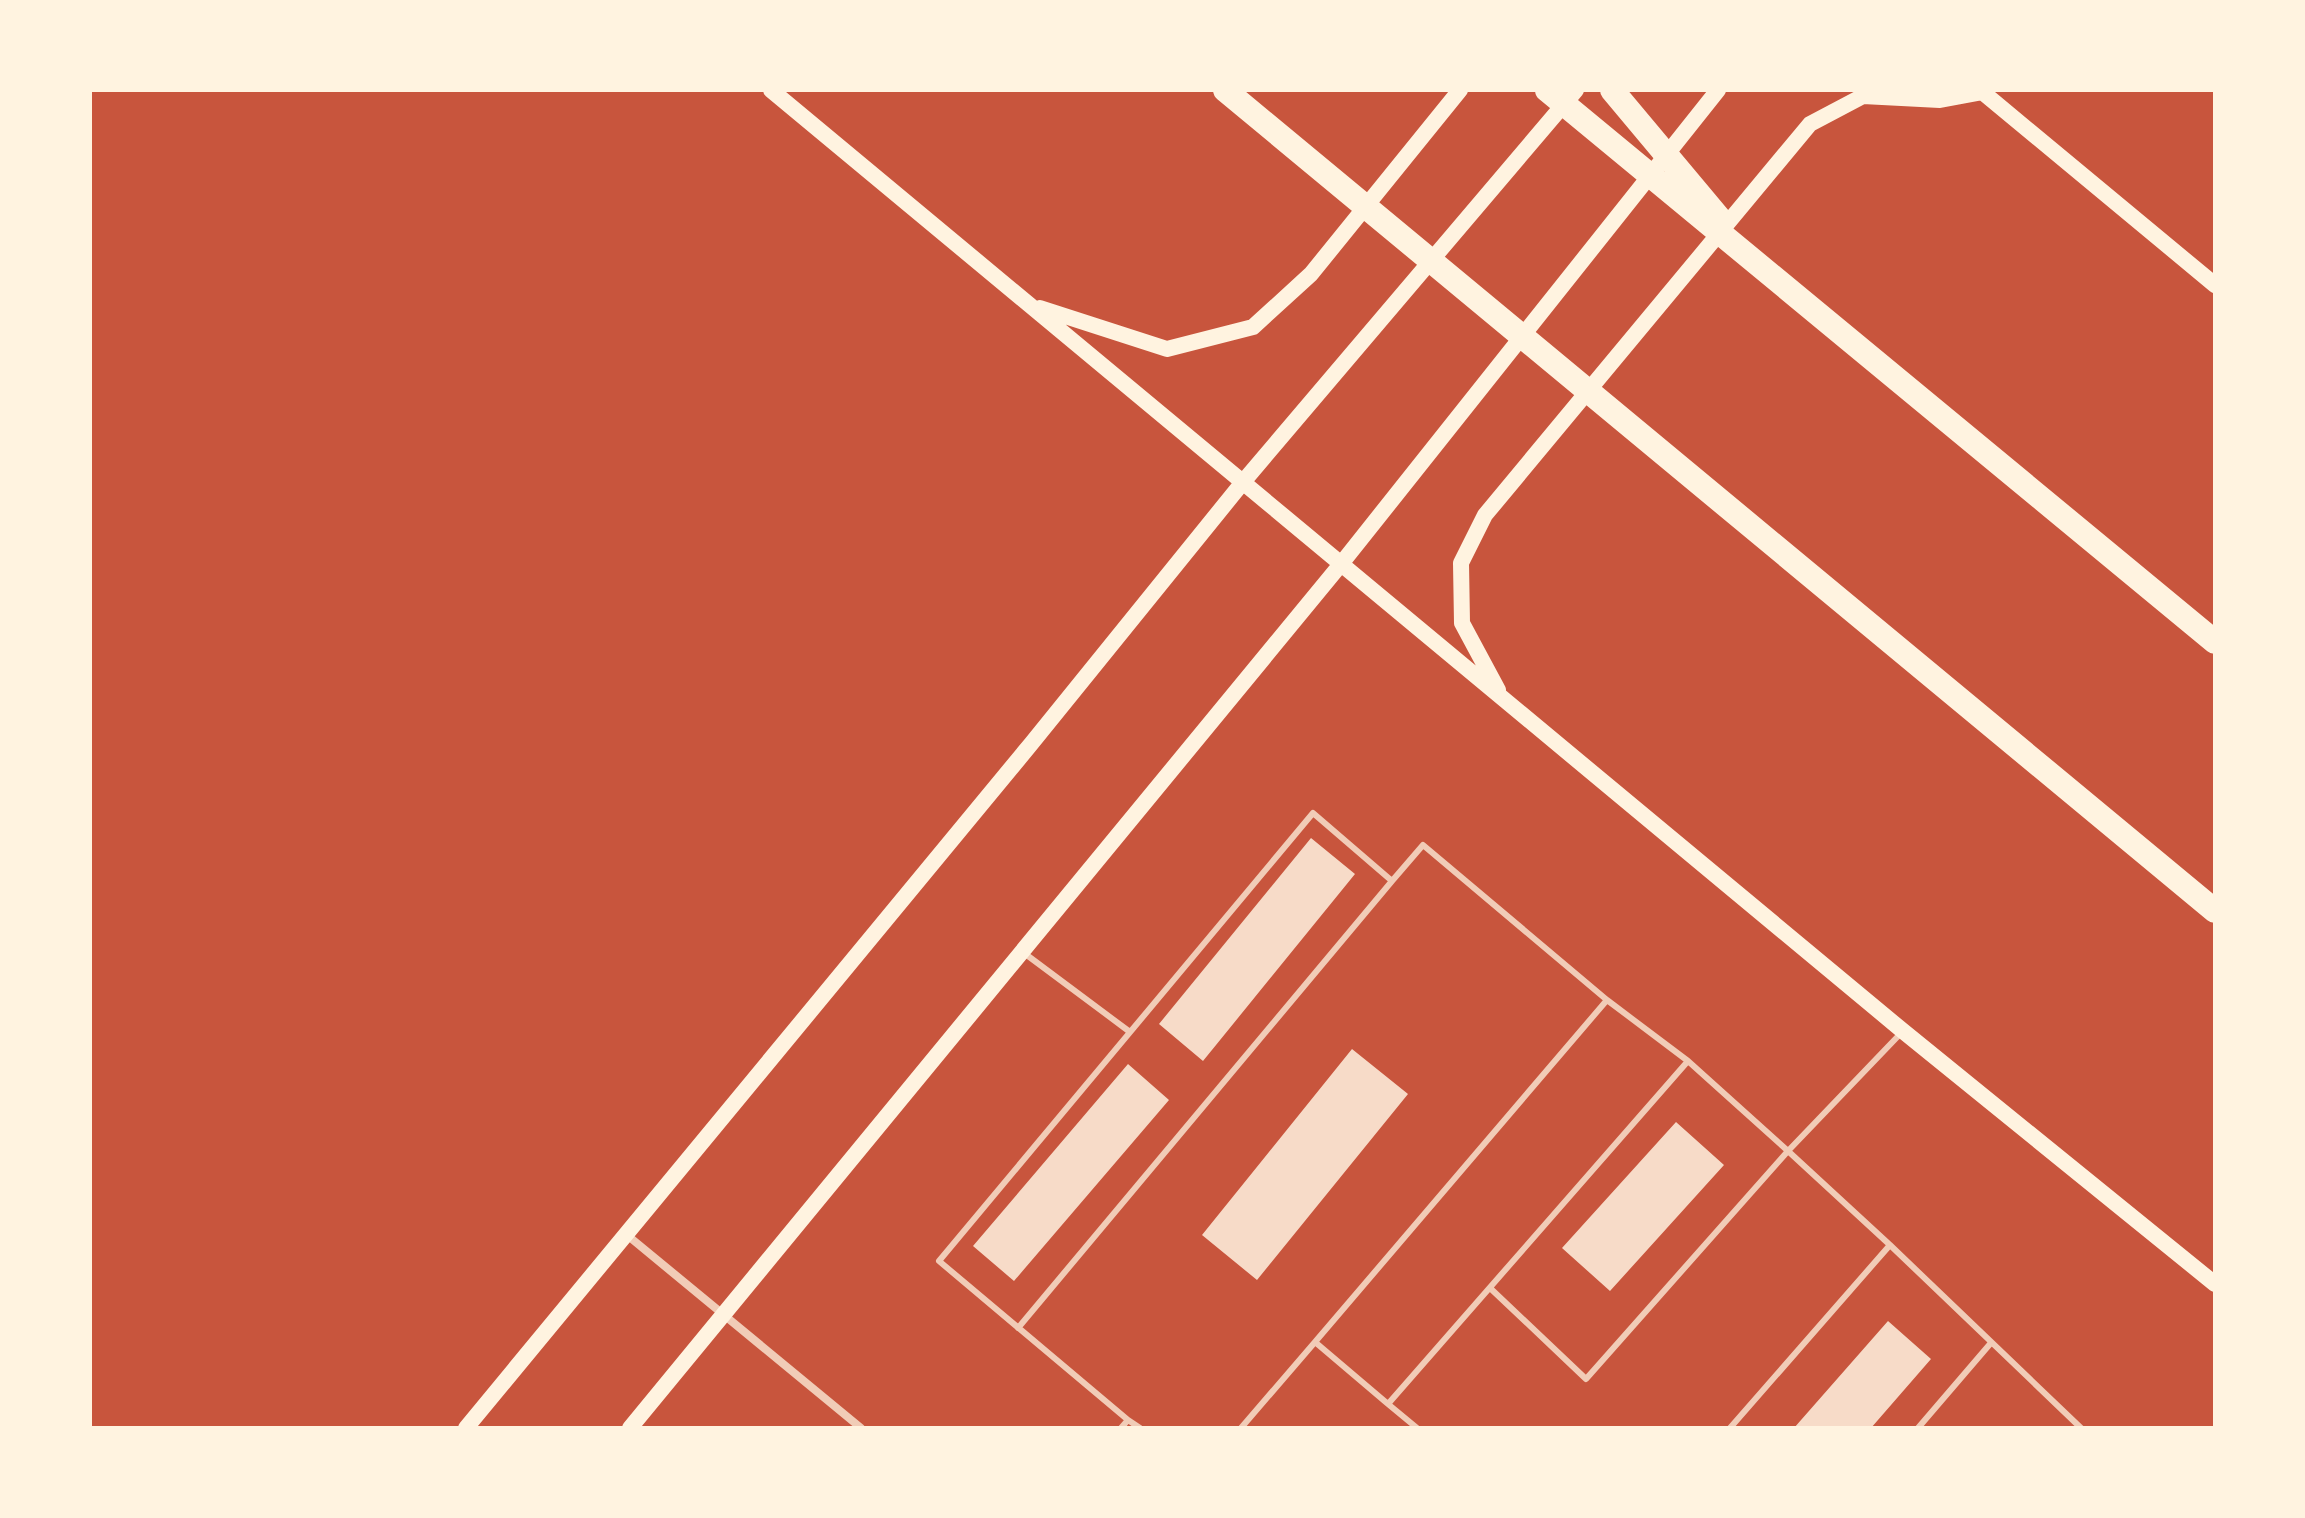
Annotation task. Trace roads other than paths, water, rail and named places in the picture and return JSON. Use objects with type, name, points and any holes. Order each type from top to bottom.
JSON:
[{"type":"highway","points":[[1225,90],[2215,911]]},
{"type":"highway","points":[[1547,90],[2215,642]]},
{"type":"highway","points":[[1612,90],[1757,264]]},
{"type":"main road","points":[[771,90],[1903,1031],[2215,1284]]},
{"type":"main road","points":[[1031,305],[1167,349],[1253,327],[1311,274],[1460,90]]},
{"type":"main road","points":[[466,1428],[1031,744],[1243,482],[1576,90]]},
{"type":"main road","points":[[630,1428],[1341,564],[1718,90]]},
{"type":"main road","points":[[1502,699],[1462,623],[1461,563],[1485,515],[1810,124],[1863,96],[1940,100],[1981,91],[2215,285]]},
{"type":"street","points":[[627,1235],[861,1428]]},
{"type":"lane","points":[[1140,1428],[939,1261],[1313,813],[1392,881]]},
{"type":"lane","points":[[1018,1328],[1423,845],[1607,1000],[1688,1061],[1890,1245],[2081,1428]]},
{"type":"lane","points":[[1022,952],[1130,1032]]},
{"type":"lane","points":[[1241,1428],[1607,1000]]},
{"type":"lane","points":[[1490,1288],[1586,1379],[1788,1151],[1903,1031]]},
{"type":"lane","points":[[1388,1404],[1688,1061]]},
{"type":"lane","points":[[1730,1428],[1890,1245]]},
{"type":"lane","points":[[1315,1342],[1417,1428]]},
{"type":"lane","points":[[1918,1428],[1990,1344]]},
{"type":"lane","points":[[1121,1428],[1128,1420]]}]
